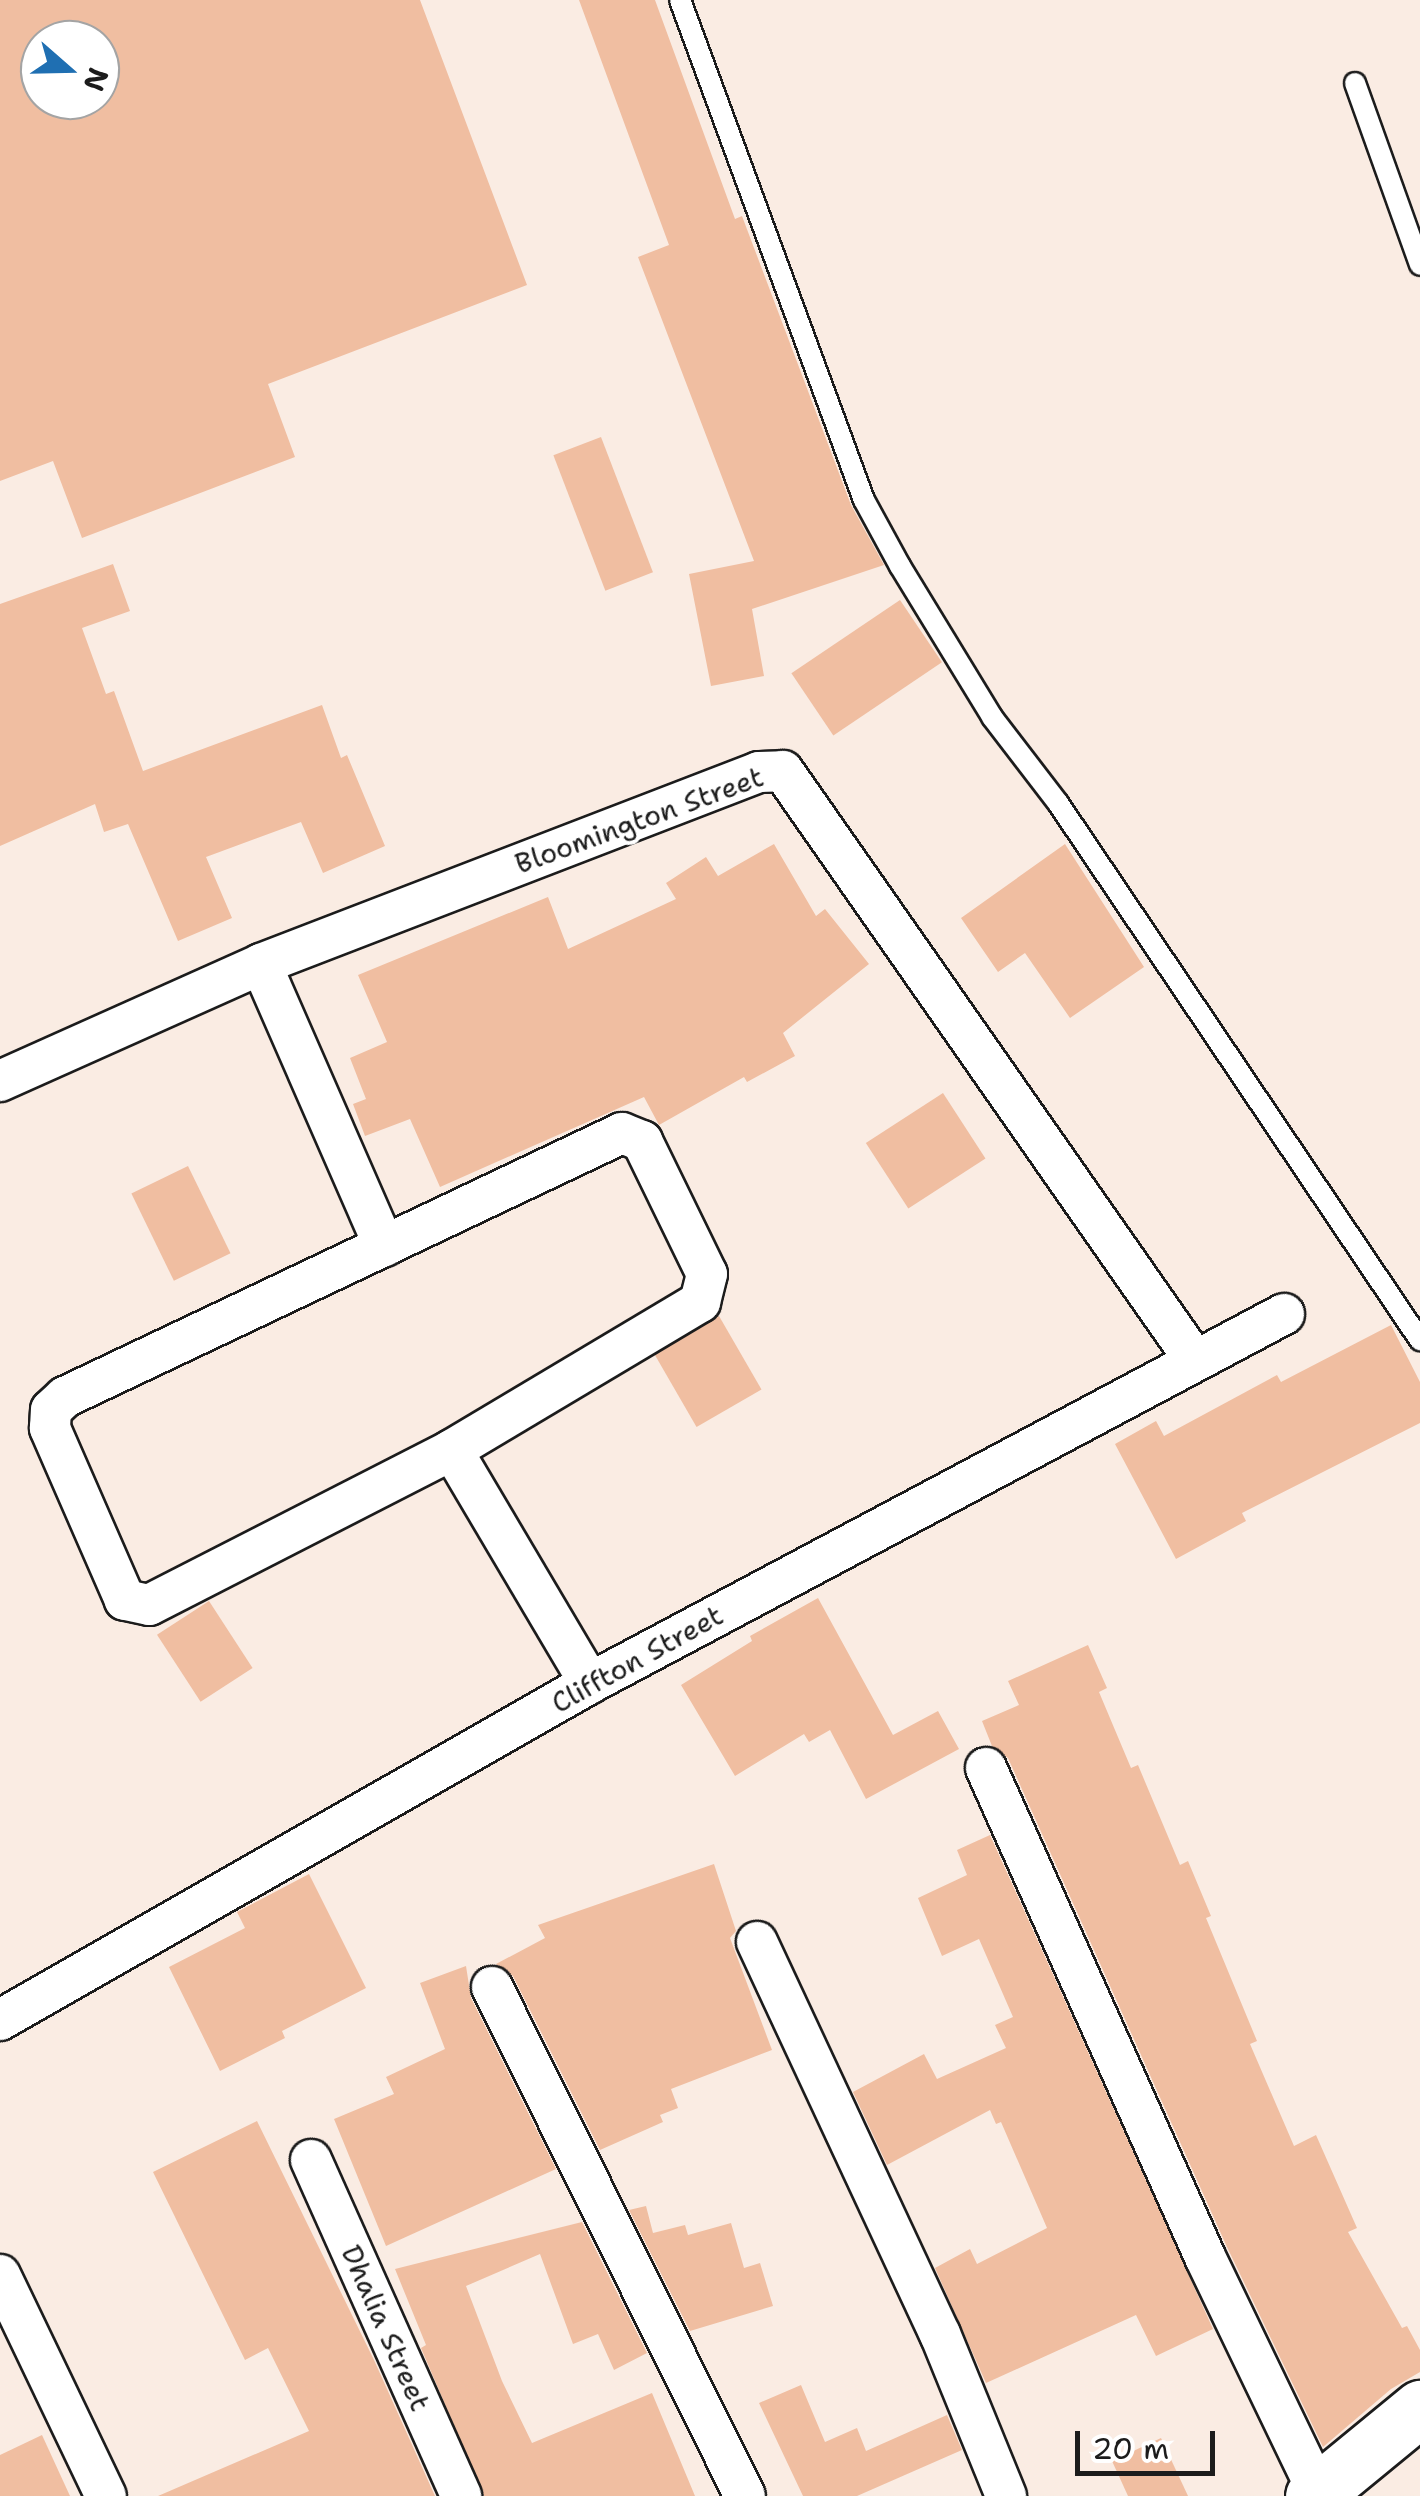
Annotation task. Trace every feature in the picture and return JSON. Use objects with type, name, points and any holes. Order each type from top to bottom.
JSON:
[{"type":"street","name":"Bloomington Street","points":[[0,1081],[261,964],[759,772],[783,771],[1194,1359]]},
{"type":"street","points":[[261,964],[384,1246]]},
{"type":"street","points":[[622,1132],[642,1141],[707,1274],[700,1302],[452,1450],[149,1605],[136,1605],[125,1600],[50,1428],[51,1410],[65,1398],[622,1132]]},
{"type":"street","name":"Cliffton Street","points":[[0,2020],[590,1684],[1284,1314]]},
{"type":"street","points":[[452,1450],[590,1684]]},
{"type":"street","points":[[986,1768],[1204,2257],[1317,2495],[1420,2408]]},
{"type":"street","points":[[757,1942],[940,2334],[1006,2496]]},
{"type":"street","points":[[492,1987],[745,2496]]},
{"type":"street","name":"Dhalia Street","points":[[311,2160],[461,2496]]},
{"type":"street","points":[[0,2275],[106,2496]]},
{"type":"lane","points":[[680,0],[864,500],[900,566],[992,717],[1058,803],[1420,1340]]},
{"type":"lane","points":[[1354,83],[1420,265]]},
{"type":"building","points":[[0,0],[420,0],[527,285],[268,384],[295,457],[82,538],[53,461],[0,481]]},
{"type":"building","points":[[579,0],[655,0],[735,219],[742,216],[851,505],[884,565],[752,609],[764,676],[711,686],[689,574],[754,561],[638,257],[669,245]]},
{"type":"building","points":[[601,437],[653,572],[605,591],[553,455]]},
{"type":"building","points":[[113,564],[130,611],[82,628],[106,694],[114,691],[143,771],[322,705],[341,758],[347,755],[385,846],[323,873],[301,822],[206,857],[232,918],[178,941],[128,824],[104,832],[95,804],[0,846],[0,604]]},
{"type":"building","points":[[900,600],[942,662],[833,735],[791,673]]},
{"type":"building","points":[[774,844],[816,916],[825,909],[869,964],[783,1033],[795,1056],[747,1082],[744,1077],[659,1125],[644,1097],[440,1187],[410,1119],[365,1136],[353,1104],[366,1099],[350,1058],[387,1042],[358,975],[548,897],[568,949],[676,899],[666,883],[706,857],[718,876]]},
{"type":"building","points":[[1065,844],[1144,967],[1070,1018],[1025,953],[998,972],[961,918]]},
{"type":"building","points":[[943,1093],[985,1158],[908,1209],[866,1143]]},
{"type":"building","points":[[188,1166],[231,1253],[174,1281],[131,1194]]},
{"type":"building","points":[[719,1316],[762,1390],[697,1427],[654,1354]]},
{"type":"building","points":[[1391,1325],[1420,1382],[1420,1423],[1242,1513],[1246,1521],[1176,1559],[1115,1444],[1156,1421],[1164,1436],[1277,1375],[1281,1382]]},
{"type":"building","points":[[818,1598],[893,1735],[938,1711],[959,1749],[866,1799],[830,1730],[809,1742],[804,1734],[735,1776],[681,1685],[752,1641],[750,1636]]},
{"type":"building","points":[[209,1601],[253,1668],[201,1702],[157,1635]]},
{"type":"building","points":[[1088,1645],[1107,1688],[1099,1692],[1131,1768],[1138,1765],[1180,1865],[1188,1861],[1211,1916],[1206,1918],[1257,2041],[1250,2044],[1294,2146],[1316,2135],[1357,2228],[1348,2232],[1402,2328],[1407,2326],[1420,2350],[1420,2372],[1391,2389],[1323,2447],[1227,2247],[1008,1758],[992,1746],[982,1721],[1019,1705],[1008,1681]]},
{"type":"building","points":[[990,1835],[1213,2329],[1156,2356],[1136,2315],[986,2383],[935,2268],[970,2249],[977,2264],[1047,2228],[1001,2122],[996,2124],[990,2110],[887,2165],[853,2092],[924,2054],[937,2079],[1006,2048],[995,2025],[1013,2017],[979,1939],[942,1956],[918,1898],[967,1875],[957,1850]]},
{"type":"building","points":[[714,1864],[736,1931],[730,1938],[772,2050],[671,2089],[678,2108],[660,2115],[663,2122],[600,2150],[513,1976],[496,1964],[545,1938],[538,1925]]},
{"type":"building","points":[[309,1874],[366,1988],[282,2031],[285,2038],[220,2071],[169,1967],[245,1928],[237,1912]]},
{"type":"building","points":[[466,1966],[471,1998],[556,2169],[386,2246],[334,2119],[394,2094],[386,2077],[445,2049],[420,1983]]},
{"type":"building","points":[[257,2121],[374,2360],[435,2496],[158,2496],[309,2431],[268,2348],[245,2360],[153,2172]]},
{"type":"building","points":[[646,2206],[653,2233],[685,2225],[688,2235],[731,2223],[744,2268],[760,2263],[773,2306],[690,2331],[629,2210]]},
{"type":"building","points":[[582,2222],[647,2353],[614,2370],[598,2334],[573,2344],[540,2254],[466,2286],[502,2381],[532,2443],[652,2393],[695,2496],[484,2496],[421,2348],[426,2345],[395,2269]]},
{"type":"building","points":[[801,2385],[825,2442],[857,2428],[866,2451],[947,2415],[962,2450],[857,2496],[803,2496],[759,2403]]},
{"type":"building","points":[[42,2435],[70,2496],[0,2496],[0,2455]]},
{"type":"building","points":[[1161,2438],[1188,2496],[1128,2496],[1112,2461]]}]
